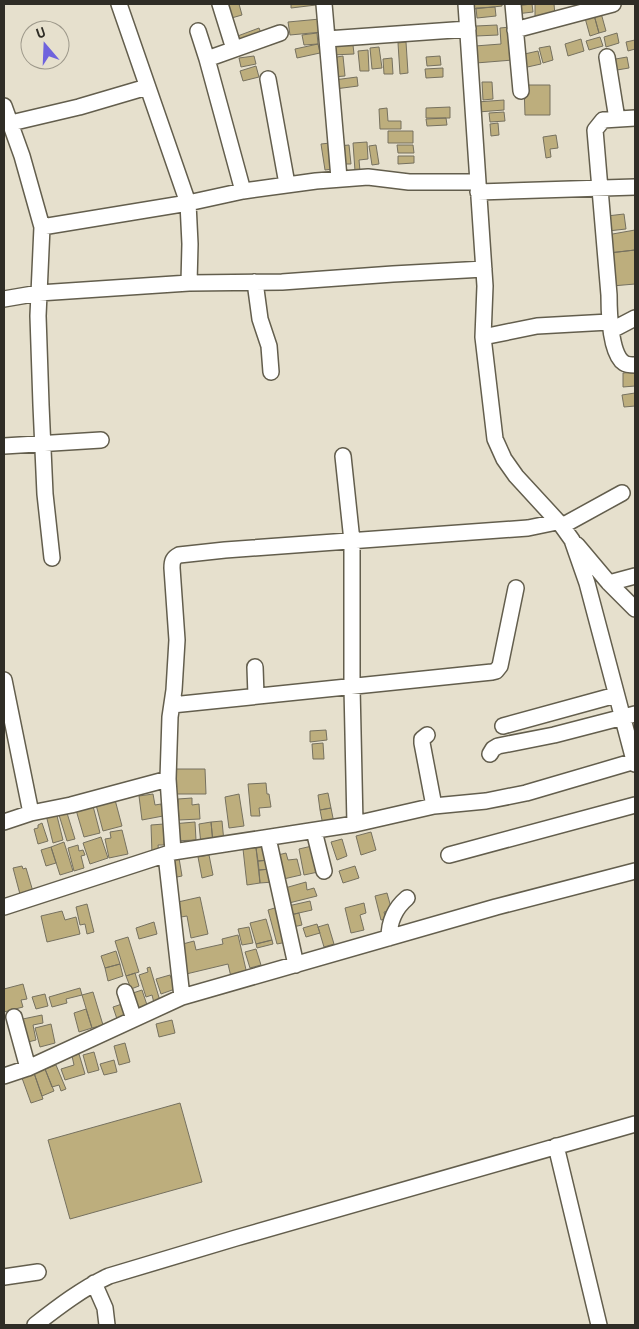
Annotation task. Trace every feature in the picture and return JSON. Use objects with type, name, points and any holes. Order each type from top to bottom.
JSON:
[{"type":"street","points":[[119,4],[188,203],[189,283]]},
{"type":"street","points":[[220,4],[234,49]]},
{"type":"street","points":[[324,4],[339,178]]},
{"type":"street","points":[[466,4],[484,269],[483,344],[495,439],[516,476],[610,583],[635,608]]},
{"type":"street","points":[[513,4],[521,92]]},
{"type":"street","points":[[515,30],[561,11],[611,4]]},
{"type":"street","points":[[327,39],[468,29]]},
{"type":"street","points":[[198,31],[244,191]]},
{"type":"street","points":[[207,59],[280,33]]},
{"type":"street","points":[[607,57],[618,119]]},
{"type":"street","points":[[268,79],[288,184]]},
{"type":"street","points":[[11,123],[79,107],[147,87]]},
{"type":"street","points":[[4,106],[22,156],[42,228],[38,316],[45,494],[52,558]]},
{"type":"street","points":[[635,118],[603,120],[595,130],[611,326],[618,357],[624,363],[635,366]]},
{"type":"street","points":[[42,228],[188,203],[244,191],[339,178],[368,178],[478,187],[635,187]]},
{"type":"street","points":[[4,299],[40,293],[189,283],[255,282],[484,269]]},
{"type":"street","points":[[255,282],[260,319],[269,346],[272,372]]},
{"type":"street","points":[[483,344],[537,326],[611,326],[635,318]]},
{"type":"street","points":[[4,446],[101,440]]},
{"type":"street","points":[[343,456],[352,541],[352,687],[355,824]]},
{"type":"street","points":[[182,997],[170,854],[168,779],[170,717],[177,640],[172,560],[179,555],[225,550],[560,524],[622,493]]},
{"type":"street","points":[[4,904],[170,854],[355,824],[434,806],[468,803],[526,793],[635,762],[629,715],[616,695],[586,583],[572,540]]},
{"type":"street","points":[[610,583],[635,576]]},
{"type":"street","points":[[172,705],[496,671],[500,666],[502,658],[516,588]]},
{"type":"street","points":[[256,667],[256,696]]},
{"type":"street","points":[[4,680],[31,813]]},
{"type":"street","points":[[503,726],[616,695]]},
{"type":"street","points":[[490,754],[498,746],[554,735],[629,715]]},
{"type":"street","points":[[427,735],[422,739],[422,743],[434,806]]},
{"type":"street","points":[[4,822],[31,813],[71,805],[168,779]]},
{"type":"street","points":[[449,855],[635,805]]},
{"type":"street","points":[[314,831],[324,871]]},
{"type":"street","points":[[268,838],[296,965]]},
{"type":"street","points":[[4,1076],[28,1068],[182,997],[496,907],[635,871]]},
{"type":"street","points":[[389,938],[389,925],[393,915],[400,904],[407,898]]},
{"type":"street","points":[[125,992],[134,1019]]},
{"type":"street","points":[[14,1017],[28,1068]]},
{"type":"street","points":[[35,1325],[94,1283],[110,1276],[635,1124]]},
{"type":"street","points":[[556,1146],[598,1325]]},
{"type":"street","points":[[4,1277],[38,1272]]},
{"type":"street","points":[[94,1283],[105,1308],[108,1325]]},
{"type":"building","points":[[224,4],[239,4],[242,15],[228,19]]},
{"type":"building","points":[[291,4],[316,4],[316,5],[291,8]]},
{"type":"building","points":[[474,4],[502,4],[502,6],[474,9]]},
{"type":"building","points":[[532,4],[533,12],[516,14],[515,6]]},
{"type":"building","points":[[535,4],[554,4],[555,15],[535,16]]},
{"type":"building","points":[[495,7],[496,16],[477,18],[476,8]]},
{"type":"building","points":[[601,13],[606,31],[599,33],[594,15]]},
{"type":"building","points":[[594,15],[599,33],[590,36],[585,18]]},
{"type":"building","points":[[320,19],[322,32],[290,35],[288,22]]},
{"type":"building","points":[[497,25],[498,35],[476,36],[476,26]]},
{"type":"building","points":[[510,27],[513,60],[476,63],[475,46],[501,44],[500,28]]},
{"type":"building","points":[[259,28],[263,38],[239,47],[235,37]]},
{"type":"building","points":[[317,33],[318,44],[304,45],[302,35]]},
{"type":"building","points":[[617,33],[619,43],[606,47],[604,37]]},
{"type":"building","points":[[600,37],[603,46],[589,50],[586,41]]},
{"type":"building","points":[[581,39],[584,51],[568,56],[565,44]]},
{"type":"building","points":[[635,40],[635,49],[628,51],[626,42]]},
{"type":"building","points":[[406,42],[408,73],[400,74],[398,43]]},
{"type":"building","points":[[318,44],[320,53],[297,58],[295,49]]},
{"type":"building","points":[[331,45],[353,45],[354,54],[332,55]]},
{"type":"building","points":[[550,46],[553,60],[543,63],[539,48]]},
{"type":"building","points":[[379,47],[382,68],[372,69],[370,48]]},
{"type":"building","points":[[368,50],[369,71],[360,71],[358,51]]},
{"type":"building","points":[[538,51],[541,64],[523,68],[520,55]]},
{"type":"building","points":[[254,56],[256,64],[241,67],[239,58]]},
{"type":"building","points":[[343,56],[345,76],[333,77],[331,58]]},
{"type":"building","points":[[440,56],[441,65],[427,66],[426,57]]},
{"type":"building","points":[[627,57],[629,68],[611,71],[610,60]]},
{"type":"building","points":[[392,58],[393,74],[384,74],[383,59]]},
{"type":"building","points":[[256,66],[259,77],[243,81],[240,71]]},
{"type":"building","points":[[443,68],[443,77],[426,78],[425,69]]},
{"type":"building","points":[[357,77],[358,86],[335,89],[334,80]]},
{"type":"building","points":[[482,82],[492,82],[493,99],[483,100]]},
{"type":"building","points":[[524,85],[550,85],[550,115],[525,115]]},
{"type":"building","points":[[504,100],[504,110],[478,112],[477,102]]},
{"type":"building","points":[[450,107],[450,118],[426,118],[426,108]]},
{"type":"building","points":[[387,108],[388,121],[401,121],[401,129],[380,129],[379,109]]},
{"type":"building","points":[[504,112],[505,121],[490,122],[489,113]]},
{"type":"building","points":[[446,118],[447,125],[427,126],[426,119]]},
{"type":"building","points":[[498,123],[499,135],[491,136],[490,124]]},
{"type":"building","points":[[388,131],[413,131],[413,143],[388,143]]},
{"type":"building","points":[[556,135],[558,148],[550,149],[551,157],[546,158],[543,137]]},
{"type":"building","points":[[367,142],[368,159],[359,160],[360,171],[355,171],[353,143]]},
{"type":"building","points":[[330,143],[333,169],[325,170],[321,144]]},
{"type":"building","points":[[349,145],[351,164],[339,164],[338,146]]},
{"type":"building","points":[[376,145],[379,164],[372,165],[369,146]]},
{"type":"building","points":[[397,145],[413,145],[414,153],[398,153]]},
{"type":"building","points":[[398,156],[414,156],[414,163],[398,164]]},
{"type":"building","points":[[624,214],[626,229],[608,231],[607,216]]},
{"type":"building","points":[[635,230],[635,250],[609,253],[607,235]]},
{"type":"building","points":[[635,250],[635,284],[612,286],[609,253]]},
{"type":"building","points":[[635,372],[635,386],[623,387],[623,373]]},
{"type":"building","points":[[635,393],[635,406],[624,407],[622,395]]},
{"type":"building","points":[[326,730],[327,740],[310,742],[310,731]]},
{"type":"building","points":[[323,743],[324,759],[313,759],[312,744]]},
{"type":"building","points":[[171,769],[205,769],[206,794],[172,794]]},
{"type":"building","points":[[266,783],[271,807],[259,808],[260,816],[251,816],[248,784]]},
{"type":"building","points":[[328,793],[331,808],[320,810],[318,795]]},
{"type":"building","points":[[153,794],[155,805],[161,804],[163,816],[142,820],[139,796]]},
{"type":"building","points":[[239,794],[244,826],[229,828],[225,797]]},
{"type":"building","points":[[114,796],[122,826],[103,831],[95,801]]},
{"type":"building","points":[[192,798],[192,805],[199,804],[200,819],[179,820],[178,799]]},
{"type":"building","points":[[93,806],[100,833],[84,837],[76,810]]},
{"type":"building","points":[[331,808],[334,823],[323,825],[320,810]]},
{"type":"building","points":[[56,812],[63,840],[53,843],[46,815]]},
{"type":"building","points":[[67,813],[75,839],[67,841],[59,815]]},
{"type":"building","points":[[222,821],[224,842],[213,843],[211,822]]},
{"type":"building","points":[[195,822],[196,840],[173,841],[172,824]]},
{"type":"building","points":[[211,822],[213,843],[201,845],[199,824]]},
{"type":"building","points":[[42,823],[48,841],[38,844],[34,829],[38,828],[38,825]]},
{"type":"building","points":[[164,824],[164,845],[158,845],[159,854],[152,854],[151,825]]},
{"type":"building","points":[[122,830],[128,854],[109,858],[105,839],[111,838],[110,832]]},
{"type":"building","points":[[371,832],[376,850],[361,855],[356,836]]},
{"type":"building","points":[[101,837],[108,858],[90,864],[83,843]]},
{"type":"building","points":[[342,839],[347,856],[337,860],[331,842]]},
{"type":"building","points":[[64,842],[73,871],[60,875],[51,847]]},
{"type":"building","points":[[78,845],[79,851],[83,850],[85,855],[81,856],[84,868],[74,871],[68,848]]},
{"type":"building","points":[[268,846],[270,860],[258,861],[256,848]]},
{"type":"building","points":[[312,846],[318,872],[304,875],[299,849]]},
{"type":"building","points":[[51,847],[56,863],[46,866],[41,850]]},
{"type":"building","points":[[256,848],[260,883],[247,885],[243,849]]},
{"type":"building","points":[[286,853],[288,860],[297,859],[301,875],[279,880],[274,856]]},
{"type":"building","points":[[209,855],[213,875],[202,878],[198,857]]},
{"type":"building","points":[[179,858],[182,876],[172,878],[168,860]]},
{"type":"building","points":[[270,860],[271,869],[259,870],[258,861]]},
{"type":"building","points":[[22,866],[23,869],[26,868],[34,895],[21,898],[13,868]]},
{"type":"building","points":[[355,866],[359,878],[343,883],[339,871]]},
{"type":"building","points":[[271,869],[273,882],[260,883],[259,870]]},
{"type":"building","points":[[306,882],[307,890],[314,888],[317,896],[289,903],[285,888]]},
{"type":"building","points":[[387,893],[392,911],[384,912],[386,919],[381,920],[375,896]]},
{"type":"building","points":[[200,897],[208,934],[191,938],[187,916],[181,917],[178,902]]},
{"type":"building","points":[[310,901],[312,910],[290,915],[288,906]]},
{"type":"building","points":[[364,903],[366,913],[360,915],[364,930],[351,933],[345,908]]},
{"type":"building","points":[[87,904],[94,932],[87,934],[85,924],[80,925],[76,907]]},
{"type":"building","points":[[278,907],[287,942],[277,944],[268,910]]},
{"type":"building","points":[[62,911],[65,920],[76,917],[80,934],[47,942],[41,916]]},
{"type":"building","points":[[299,913],[302,925],[293,927],[290,915]]},
{"type":"building","points":[[266,919],[272,940],[256,944],[250,923]]},
{"type":"building","points":[[154,922],[157,934],[139,939],[136,928]]},
{"type":"building","points":[[317,924],[320,933],[306,937],[303,928]]},
{"type":"building","points":[[328,924],[334,944],[324,947],[318,927]]},
{"type":"building","points":[[249,927],[253,943],[242,945],[238,929]]},
{"type":"building","points":[[238,935],[247,974],[231,977],[228,964],[182,975],[179,945],[194,941],[196,950],[223,944],[222,939]]},
{"type":"building","points":[[128,937],[139,972],[126,976],[115,941]]},
{"type":"building","points":[[272,940],[273,944],[257,948],[256,944]]},
{"type":"building","points":[[256,949],[261,965],[250,968],[245,952]]},
{"type":"building","points":[[116,951],[120,964],[105,968],[101,956]]},
{"type":"building","points":[[120,964],[123,976],[108,981],[105,968]]},
{"type":"building","points":[[150,967],[160,1001],[154,1003],[152,995],[146,997],[139,975],[148,972],[147,968]]},
{"type":"building","points":[[135,973],[139,986],[131,989],[126,976]]},
{"type":"building","points":[[170,975],[175,989],[161,994],[156,979]]},
{"type":"building","points":[[23,984],[27,999],[21,1000],[23,1007],[4,1012],[4,989]]},
{"type":"building","points":[[80,988],[82,995],[66,999],[67,1003],[52,1007],[49,997]]},
{"type":"building","points":[[142,990],[147,1005],[135,1009],[130,994]]},
{"type":"building","points":[[93,992],[103,1025],[92,1028],[82,995]]},
{"type":"building","points":[[45,994],[48,1006],[36,1009],[32,997]]},
{"type":"building","points":[[125,1003],[129,1016],[117,1019],[113,1007]]},
{"type":"building","points":[[86,1009],[92,1028],[79,1032],[74,1013]]},
{"type":"building","points":[[42,1015],[43,1023],[33,1025],[36,1040],[24,1043],[18,1020]]},
{"type":"building","points":[[172,1020],[175,1033],[159,1037],[156,1024]]},
{"type":"building","points":[[51,1024],[55,1043],[40,1047],[35,1028]]},
{"type":"building","points":[[125,1043],[130,1062],[119,1065],[114,1046]]},
{"type":"building","points":[[94,1052],[99,1070],[88,1073],[83,1055]]},
{"type":"building","points":[[79,1054],[85,1074],[65,1080],[61,1069],[74,1065],[72,1056]]},
{"type":"building","points":[[114,1060],[117,1072],[104,1075],[100,1064]]},
{"type":"building","points":[[56,1065],[66,1089],[61,1091],[59,1085],[52,1087],[45,1069]]},
{"type":"building","points":[[45,1069],[54,1091],[42,1096],[34,1073]]},
{"type":"building","points":[[34,1073],[43,1099],[31,1103],[22,1078]]},
{"type":"building","points":[[180,1103],[202,1182],[70,1219],[48,1140]]}]
